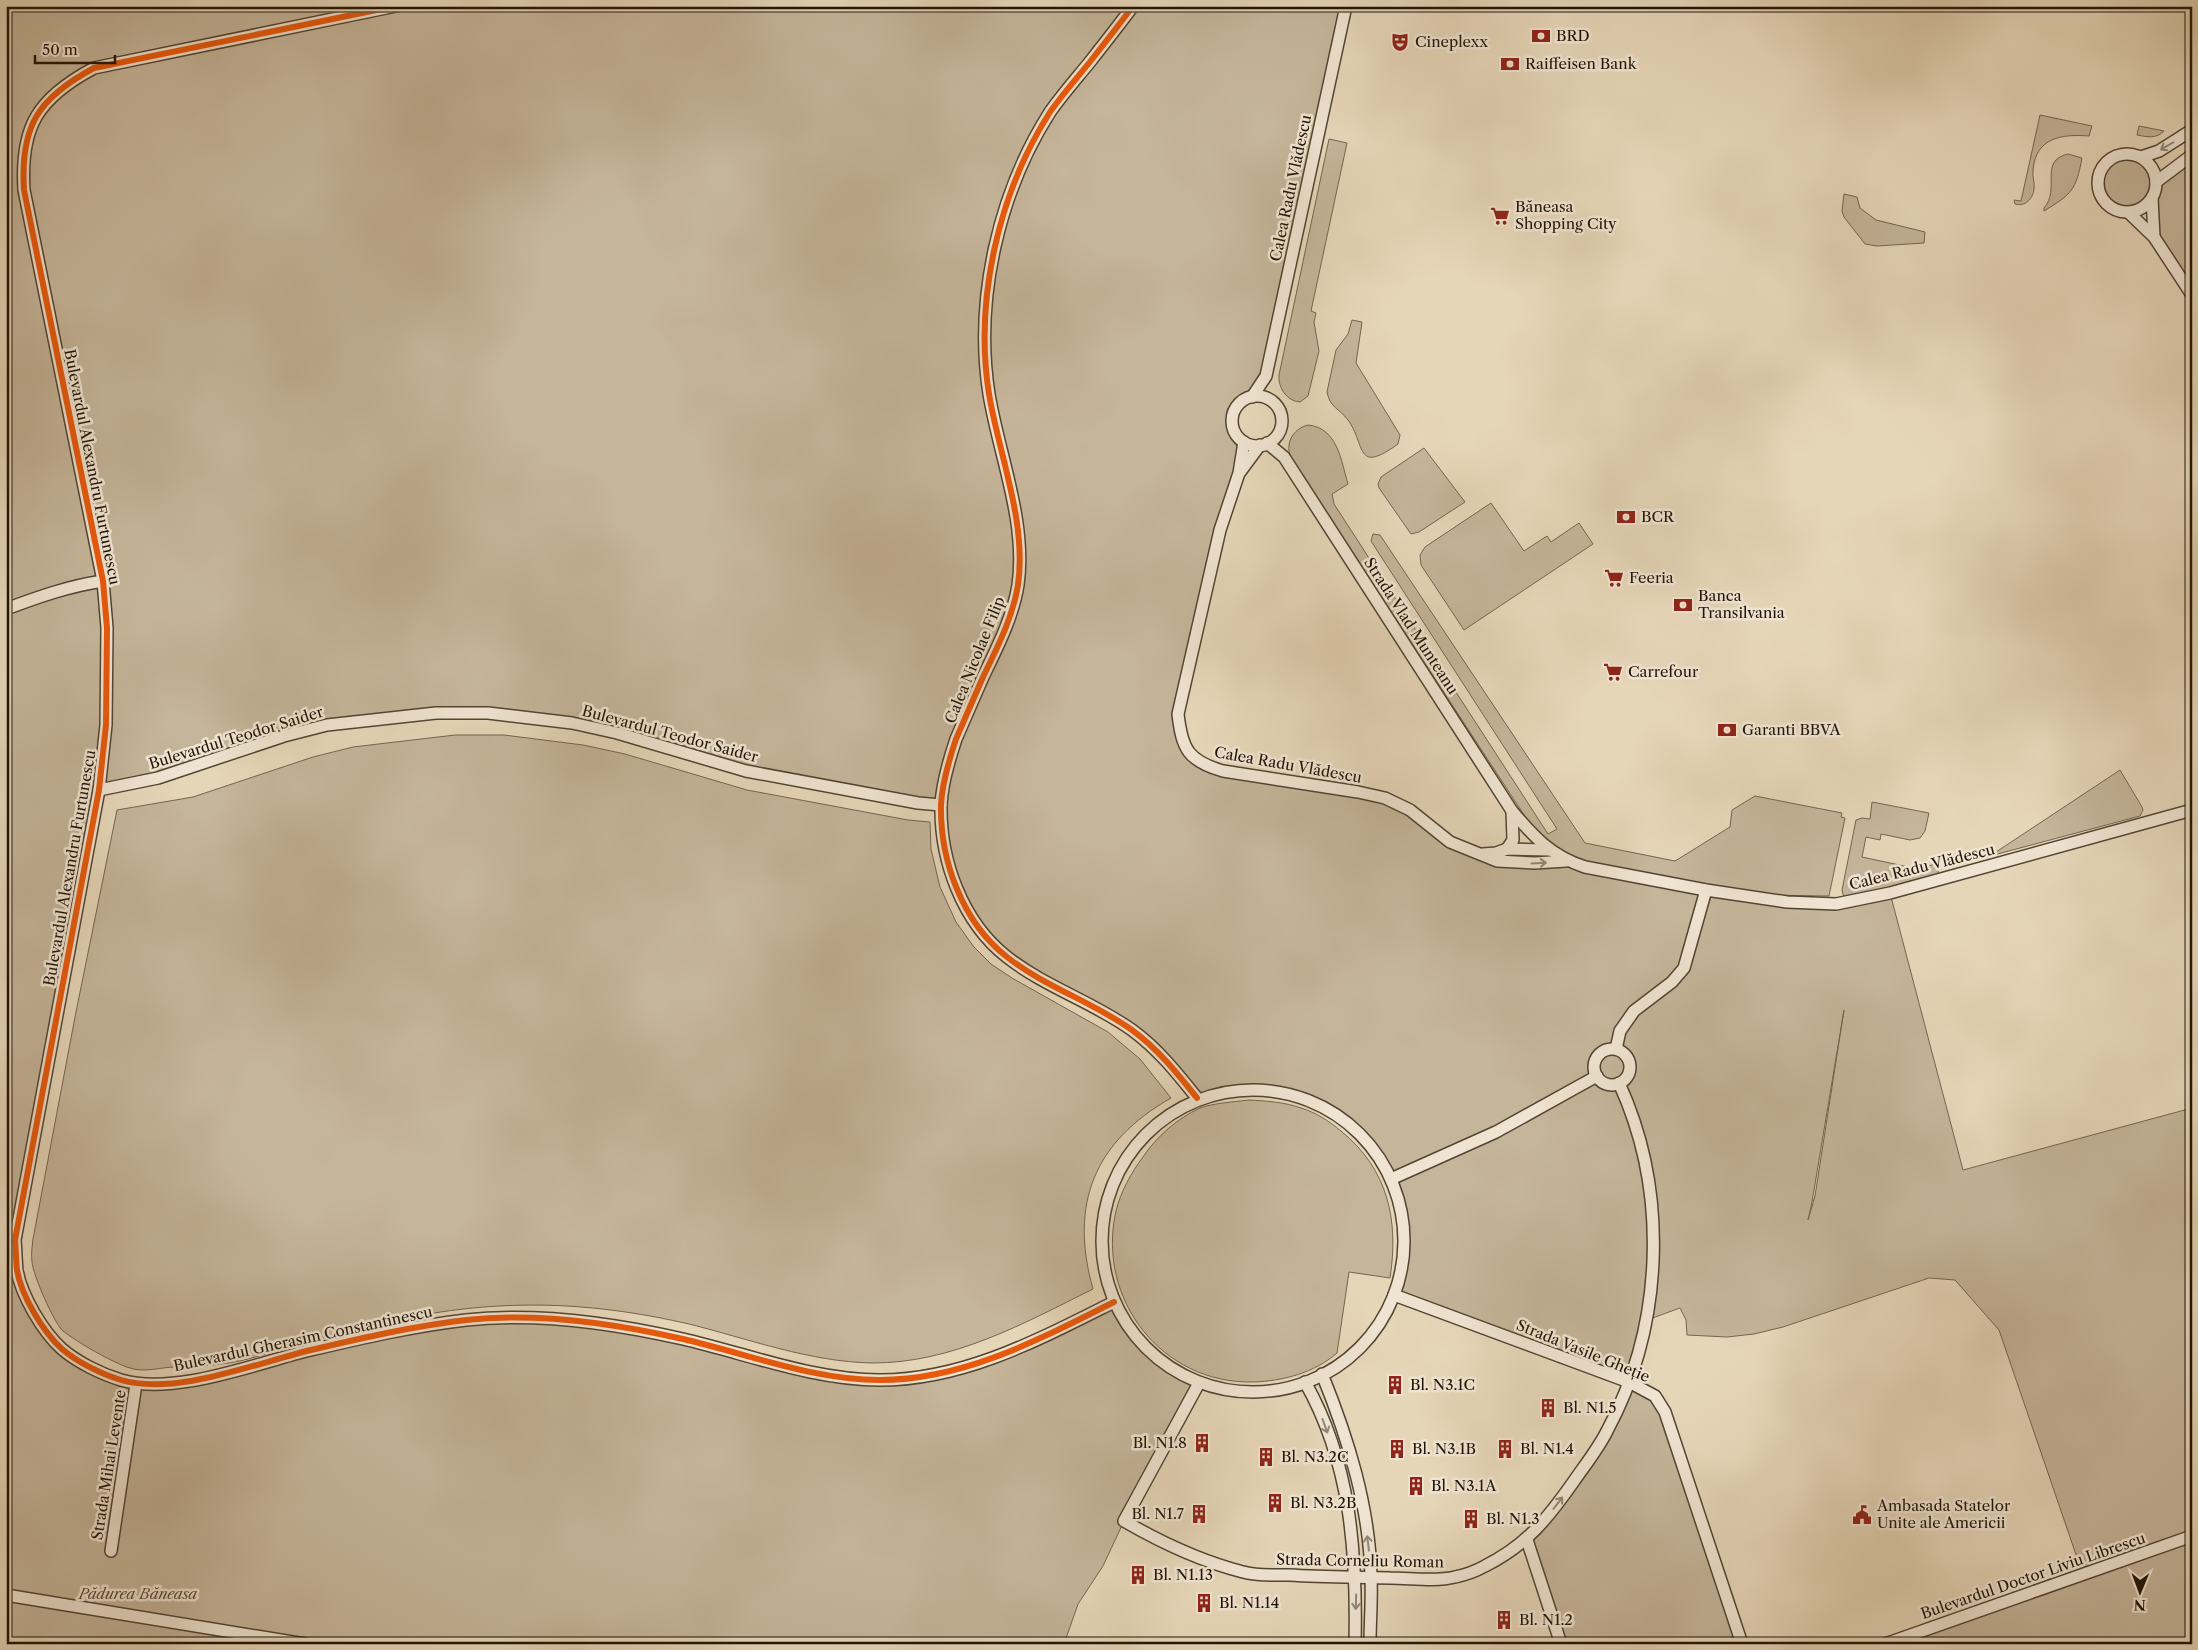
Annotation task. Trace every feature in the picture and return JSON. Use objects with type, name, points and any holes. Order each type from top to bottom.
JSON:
[{"type":"street","name":"Bulevardul Alexandru Furtunescu","points":[[136,1384],[117,1379],[87,1365],[62,1349],[46,1331],[23,1291],[17,1272],[15,1240],[99,790],[106,726],[107,628],[103,581],[24,190],[22,164],[28,135],[38,114],[50,96],[69,82],[94,68],[396,6]]},
{"type":"street","name":"Calea Nicolae Filip","points":[[1133,6],[1062,96],[1040,130],[1014,186],[1000,234],[987,298],[986,360],[990,401],[1019,540],[1018,586],[999,644],[956,739],[946,774],[941,804],[944,842],[952,874],[969,912],[988,938],[1006,956],[1028,971],[1130,1029],[1164,1057],[1197,1098]]},
{"type":"street","name":"Calea Radu Vlădescu","points":[[1252,397],[1266,376],[1346,6]]},
{"type":"street","points":[[2141,157],[2169,145],[2192,130]]},
{"type":"street","points":[[2152,198],[2139,210],[2129,213],[2114,210],[2103,201],[2100,194],[2098,180],[2100,171],[2112,157],[2126,154],[2141,157],[2151,166],[2156,182],[2152,198],[2154,237]]},
{"type":"street","points":[[2156,182],[2192,156]]},
{"type":"street","points":[[2129,213],[2154,237],[2192,295]]},
{"type":"street","name":"Calea Radu Vlădescu","points":[[1266,376],[1271,400]]},
{"type":"street","points":[[1261,396],[1271,400],[1281,413],[1282,426],[1278,435],[1264,444],[1244,442],[1234,431],[1233,417],[1239,404],[1252,397],[1261,396]]},
{"type":"street","name":"Strada Vlad Munteanu","points":[[1278,435],[1284,457],[1512,811]]},
{"type":"street","name":"Calea Radu Vlădescu","points":[[1244,442],[1239,473],[1220,530],[1178,714],[1180,732],[1185,747],[1191,755],[1203,765],[1223,771],[1385,798],[1410,810],[1450,842],[1496,861],[1512,863],[1566,861]]},
{"type":"street","name":"Calea Radu Vlădescu","points":[[1239,473],[1264,444]]},
{"type":"street","name":"Strada Vlad Munteanu","points":[[1264,444],[1284,457]]},
{"type":"street","points":[[6,609],[81,584],[103,581]]},
{"type":"street","name":"Bulevardul Teodor Saider","points":[[99,790],[158,778],[275,739],[327,725],[436,713],[488,713],[572,724],[617,733],[746,771],[918,803],[941,804]]},
{"type":"street","name":"Calea Radu Vlădescu","points":[[1512,811],[1549,850],[1566,861],[1585,867],[1706,890],[1787,902],[1836,904],[1890,893],[2192,810]]},
{"type":"street","points":[[1507,849],[1513,840],[1512,811]]},
{"type":"street","points":[[1512,863],[1530,849],[1532,834]]},
{"type":"street","name":"Calea Radu Vlădescu","points":[[1479,854],[1496,853],[1507,849],[1549,850]]},
{"type":"street","points":[[1616,1050],[1620,1031],[1634,1011],[1672,982],[1684,968],[1706,890]]},
{"type":"street","points":[[1605,1050],[1616,1050],[1627,1057],[1630,1064],[1626,1078],[1619,1083],[1609,1084],[1597,1076],[1594,1068],[1597,1058],[1605,1050]]},
{"type":"street","points":[[1391,1179],[1496,1132],[1597,1076]]},
{"type":"street","name":"Strada Corneliu Roman","points":[[1199,1383],[1124,1521],[1156,1540],[1188,1554],[1246,1573],[1356,1578],[1453,1578],[1486,1566],[1527,1540],[1560,1501],[1607,1433],[1629,1382],[1647,1320],[1651,1291],[1653,1223],[1649,1188],[1629,1104],[1619,1083]]},
{"type":"street","points":[[1248,1090],[1279,1091],[1306,1098],[1335,1113],[1359,1133],[1379,1157],[1391,1179],[1401,1212],[1403,1251],[1394,1295],[1380,1322],[1348,1357],[1322,1374],[1305,1382],[1270,1390],[1239,1391],[1199,1383],[1167,1366],[1153,1355],[1128,1326],[1114,1302],[1108,1281],[1104,1231],[1107,1208],[1115,1184],[1140,1142],[1156,1126],[1197,1098],[1248,1090]]},
{"type":"street","name":"Strada Vasile Gheție","points":[[1394,1295],[1629,1382],[1655,1396],[1665,1412],[1742,1644]]},
{"type":"street","name":"Bulevardul Gherasim Constantinescu","points":[[136,1384],[196,1380],[310,1350],[410,1328],[469,1320],[511,1317],[564,1320],[621,1327],[683,1339],[802,1369],[847,1377],[880,1380],[920,1377],[958,1370],[986,1361],[1028,1344],[1114,1302]]},
{"type":"street","points":[[1322,1374],[1352,1458],[1360,1488],[1372,1578],[1370,1644]]},
{"type":"street","points":[[1305,1382],[1320,1412],[1338,1465],[1353,1539],[1356,1578],[1355,1644]]},
{"type":"street","name":"Strada Mihai Levente","points":[[111,1551],[136,1384]]},
{"type":"street","name":"Bulevardul Doctor Liviu Librescu","points":[[1885,1644],[2192,1536]]},
{"type":"street","points":[[1527,1540],[1561,1644]]},
{"type":"street","points":[[6,1595],[306,1644]]},
{"type":"green space","name":"Pădurea Băneasa","points":[[6,6],[1346,6],[1261,396],[1250,397],[1242,401],[1236,407],[1233,415],[1236,432],[1242,439],[1252,445],[1227,505],[1180,732],[1203,765],[1385,798],[1479,854],[1566,861],[1812,904],[1890,893],[1963,1170],[2192,1108],[2192,1644],[1885,1644],[2083,1575],[1999,1330],[1955,1280],[1929,1278],[1783,1327],[1754,1334],[1727,1337],[1687,1335],[1686,1320],[1680,1308],[1647,1320],[1629,1382],[1394,1295],[1402,1262],[1402,1228],[1396,1196],[1384,1166],[1365,1139],[1342,1117],[1313,1101],[1280,1091],[1249,1090],[1197,1098],[1149,1043],[1006,956],[960,895],[941,805],[746,771],[617,733],[488,713],[327,725],[99,790],[15,1240],[17,1272],[42,1325],[87,1365],[158,1384],[410,1328],[564,1320],[847,1377],[958,1370],[1114,1302],[1121,1316],[1149,1350],[1185,1376],[1199,1383],[1124,1521],[1103,1566],[1078,1604],[1064,1644],[6,1644]],"holes":[[[1844,1010],[1815,1196],[1808,1220]]]},
{"type":"green space","points":[[2040,115],[2092,126],[2089,136],[2060,137],[2045,144],[2039,150],[2033,172],[2034,187],[2032,196],[2025,203],[2015,204],[2014,200],[2021,201]]},
{"type":"green space","points":[[2139,126],[2164,131],[2155,136],[2137,135]]},
{"type":"green space","points":[[1329,139],[1347,143],[1311,311],[1316,313],[1314,322],[1319,351],[1308,396],[1300,402],[1291,399],[1284,393],[1280,385],[1279,375]]},
{"type":"green space","points":[[2068,154],[2082,158],[2075,184],[2067,195],[2044,211],[2051,193],[2054,163],[2059,158]]},
{"type":"green space","points":[[2192,155],[2192,295],[2154,237],[2152,198],[2156,182]]},
{"type":"green space","points":[[2122,160],[2132,160],[2146,170],[2150,183],[2146,196],[2140,202],[2132,206],[2122,206],[2108,196],[2104,188],[2104,178],[2114,164]]},
{"type":"green space","points":[[1844,194],[1857,197],[1860,208],[1876,220],[1925,232],[1924,243],[1877,246],[1865,244],[1844,217],[1842,211]]},
{"type":"green space","points":[[1352,320],[1362,322],[1356,363],[1400,435],[1398,444],[1375,457],[1368,457],[1364,453],[1354,429],[1345,416],[1330,401],[1327,392],[1336,350],[1348,334]]},
{"type":"green space","points":[[1308,425],[1318,427],[1326,432],[1337,447],[1340,456],[1348,484],[1332,494],[1334,504],[1548,834],[1557,829],[1371,541],[1373,534],[1380,535],[1585,843],[1675,861],[1730,827],[1732,810],[1755,796],[1842,813],[1841,817],[1845,818],[1829,896],[1758,895],[1571,859],[1551,846],[1528,821],[1292,460],[1289,449],[1291,438],[1298,430]]},
{"type":"green space","points":[[1424,448],[1465,502],[1419,532],[1411,534],[1378,484],[1381,477]]},
{"type":"green space","points":[[1491,503],[1524,551],[1547,536],[1551,542],[1579,523],[1593,544],[1464,630],[1421,565],[1420,555],[1425,547]]},
{"type":"green space","points":[[455,735],[504,735],[583,745],[625,754],[747,790],[908,820],[930,822],[931,849],[940,887],[956,922],[974,947],[991,964],[1012,978],[1108,1032],[1140,1059],[1171,1098],[1145,1115],[1123,1134],[1106,1155],[1094,1178],[1087,1203],[1084,1229],[1086,1258],[1093,1289],[1013,1328],[959,1349],[902,1361],[873,1363],[826,1359],[657,1317],[593,1308],[562,1306],[499,1306],[434,1313],[362,1328],[237,1362],[147,1370],[135,1369],[114,1362],[63,1331],[50,1309],[36,1277],[32,1262],[32,1245],[76,1012],[117,810],[193,797],[313,757],[353,747]]},
{"type":"green space","points":[[2120,770],[2142,807],[2143,810],[2140,816],[1990,856]]},
{"type":"green space","points":[[1872,802],[1929,813],[1925,831],[1920,838],[1910,840],[1881,834],[1880,840],[1866,837],[1862,857],[1918,869],[1935,864],[1939,868],[1937,876],[1844,898],[1842,890],[1856,820],[1862,818],[1870,819]]},
{"type":"green space","points":[[1249,1100],[1282,1103],[1311,1112],[1332,1124],[1357,1146],[1370,1162],[1380,1179],[1391,1216],[1393,1236],[1390,1278],[1349,1272],[1337,1353],[1318,1366],[1298,1375],[1276,1380],[1253,1382],[1220,1379],[1190,1368],[1164,1352],[1143,1330],[1127,1304],[1116,1275],[1112,1244],[1116,1211],[1121,1196],[1134,1169],[1154,1142],[1176,1123],[1200,1108]]},
{"type":"green space","points":[[1629,1382],[1655,1396],[1742,1644],[1561,1644],[1527,1540],[1585,1466]]},
{"type":"cycle path","points":[[396,6],[94,68],[75,79],[46,103],[36,116],[25,148],[24,190],[103,581],[107,628],[106,725],[99,790],[15,1240],[19,1280],[28,1302],[40,1323],[62,1349],[97,1371],[121,1380],[143,1384],[166,1384],[216,1376],[311,1350],[427,1326],[466,1320],[520,1317],[575,1320],[630,1328],[683,1339],[830,1376],[880,1380],[911,1378],[942,1373],[1001,1355],[1058,1330],[1114,1302]]},
{"type":"cycle path","points":[[1133,6],[1050,112],[1032,143],[1004,211],[995,247],[988,284],[985,358],[993,417],[1011,489],[1019,537],[1018,585],[1016,597],[1004,632],[953,747],[943,788],[941,805],[942,826],[945,847],[957,889],[966,908],[991,943],[1022,968],[1132,1030],[1159,1053],[1197,1098]]},
{"type":"place","name":"BRD","points":[[1541,36]]},
{"type":"place","name":"Cineplexx","points":[[1400,42]]},
{"type":"place","name":"Raiffeisen Bank","points":[[1510,64]]},
{"type":"place","name":"Băneasa Shopping City","points":[[1500,216]]},
{"type":"place","name":"BCR","points":[[1626,517]]},
{"type":"place","name":"Feeria","points":[[1614,578]]},
{"type":"place","name":"Banca Transilvania","points":[[1683,605]]},
{"type":"place","name":"Carrefour","points":[[1613,672]]},
{"type":"place","name":"Garanti BBVA","points":[[1727,730]]},
{"type":"place","name":"Bl. N3.1C","points":[[1395,1385]]},
{"type":"place","name":"Bl. N1.5","points":[[1548,1408]]},
{"type":"place","name":"Bl. N1.8","points":[[1202,1443]]},
{"type":"place","name":"Bl. N3.1B","points":[[1397,1449]]},
{"type":"place","name":"Bl. N1.4","points":[[1505,1449]]},
{"type":"place","name":"Bl. N3.2C","points":[[1266,1457]]},
{"type":"place","name":"Bl. N3.1A","points":[[1416,1486]]},
{"type":"place","name":"Bl. N3.2B","points":[[1275,1503]]},
{"type":"place","name":"Bl. N1.7","points":[[1199,1514]]},
{"type":"place","name":"Ambasada Statelor Unite ale Americii","points":[[1862,1515]]},
{"type":"place","name":"Bl. N1.3","points":[[1471,1519]]},
{"type":"place","name":"Bl. N1.13","points":[[1138,1575]]},
{"type":"place","name":"Bl. N1.14","points":[[1204,1603]]},
{"type":"place","name":"Bl. N1.2","points":[[1504,1620]]}]
